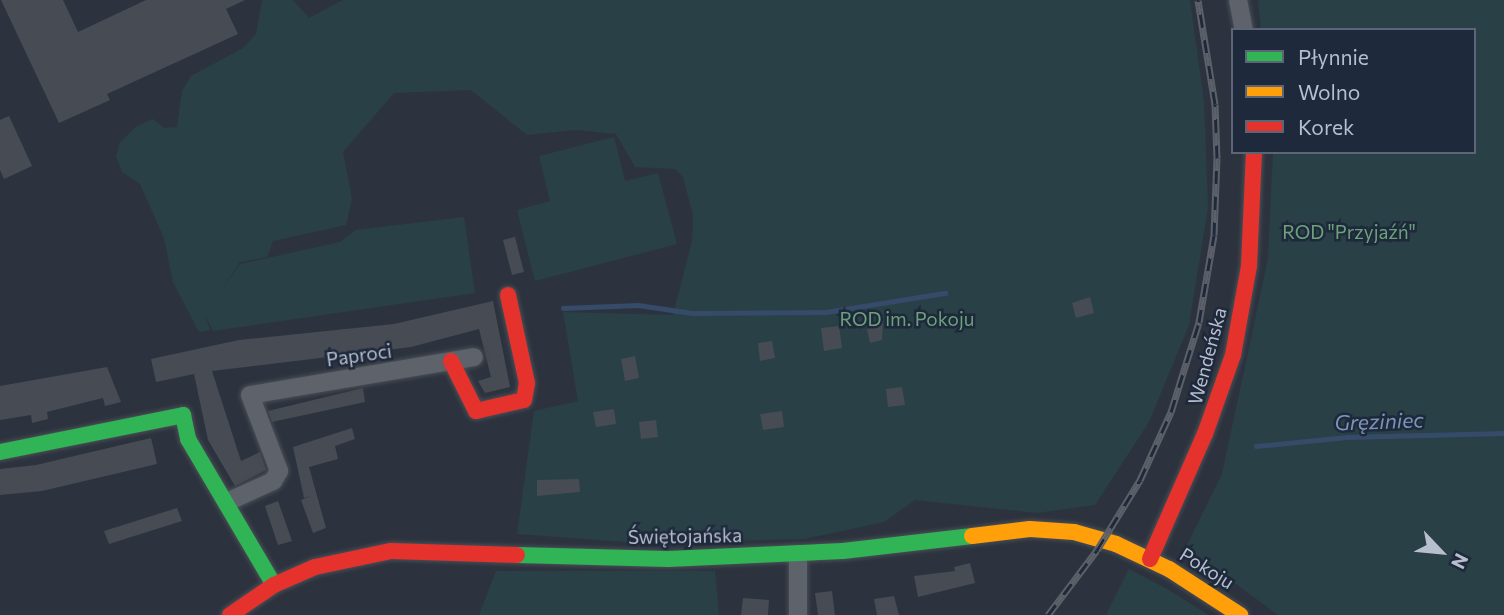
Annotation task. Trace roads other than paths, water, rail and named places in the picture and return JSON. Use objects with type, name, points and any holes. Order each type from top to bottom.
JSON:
[{"type":"street","points":[[1238,0],[1244,28]]},
{"type":"street","name":"Wendeńska","points":[[1150,559],[1209,425],[1233,355],[1249,266],[1254,154]]},
{"type":"street","points":[[451,361],[476,411],[524,400],[527,383],[508,295]]},
{"type":"street","name":"Paproci","points":[[227,502],[273,481],[279,471],[250,395],[474,357]]},
{"type":"street","points":[[0,452],[183,415],[188,439],[274,585]]},
{"type":"street","name":"Świętojańska","points":[[230,615],[274,585],[315,567],[391,551],[668,559],[798,554],[1039,529],[1101,539],[1150,559]]},
{"type":"street","points":[[797,615],[798,554]]},
{"type":"street","name":"Pokoju","points":[[1150,559],[1240,615]]},
{"type":"waterway","points":[[563,308],[638,305],[693,313],[826,312],[945,293]]},
{"type":"waterway","name":"Gręziniec","points":[[1256,446],[1347,437],[1504,433]]},
{"type":"railway","points":[[1048,615],[1097,550],[1140,480],[1171,412],[1199,322],[1214,235],[1217,158],[1215,104],[1198,0]]},
{"type":"park label","name":"ROD \"Przyjaźń\"","points":[[1349,232]]},
{"type":"park label","name":"ROD im. Pokoju","points":[[907,319]]}]
